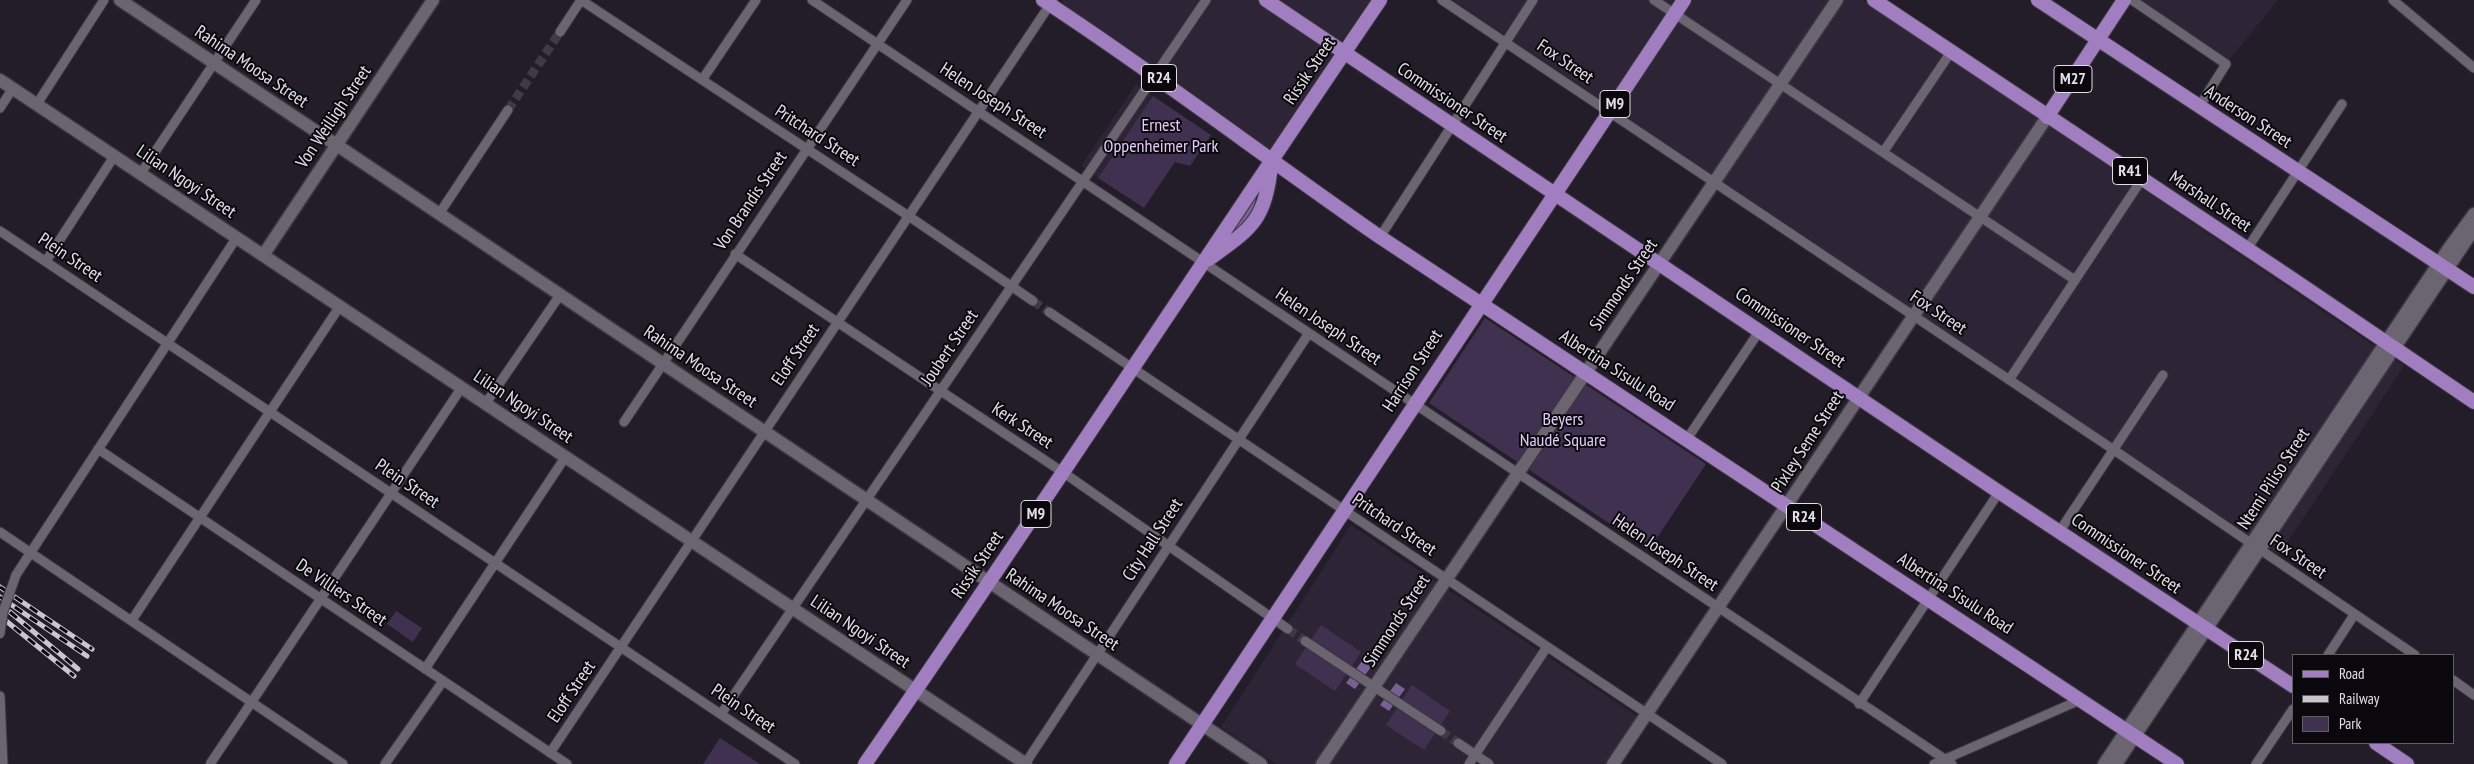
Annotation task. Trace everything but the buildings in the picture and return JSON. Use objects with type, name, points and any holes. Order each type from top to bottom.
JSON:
[{"type":"main road","name":"Commissioner Street","points":[[1266,0],[1450,125],[1860,397],[1998,492],[2292,685]]},
{"type":"main road","name":"Rissik Street","points":[[865,764],[1064,473],[1234,214],[1380,0]]},
{"type":"main road","name":"Harrison Street","points":[[1176,764],[1413,404],[1684,0]]},
{"type":"main road","name":"Marshall Street","points":[[1874,0],[2474,402]]},
{"type":"main road","name":"Anderson Street","points":[[2038,0],[2474,287]]},
{"type":"main road","name":"M27","points":[[2098,40],[2124,0]]},
{"type":"main road","name":"Albertina Sisulu Road","points":[[1048,2],[1155,75],[1271,162],[1380,237],[2177,764]]},
{"type":"main road","name":"Pixley Seme Street","points":[[2047,117],[2098,40]]},
{"type":"main road","name":"Rissik Street","points":[[1204,262],[1248,230],[1256,220],[1270,179],[1271,162]]},
{"type":"main road","points":[[2377,744],[2405,764]]},
{"type":"street","points":[[37,104],[104,0]]},
{"type":"street","name":"Rahima Moosa Street","points":[[120,0],[1261,764]]},
{"type":"street","points":[[141,173],[256,0]]},
{"type":"street","name":"Von Weilligh Street","points":[[264,254],[433,0]]},
{"type":"street","points":[[560,32],[581,0]]},
{"type":"street","name":"Pritchard Street","points":[[581,0],[910,217],[1032,301]]},
{"type":"street","points":[[702,80],[756,0]]},
{"type":"street","name":"Helen Joseph Street","points":[[812,0],[1084,180],[1309,334],[1719,608],[1859,704],[1949,762]]},
{"type":"street","name":"Von Brandis Street","points":[[624,422],[907,0]]},
{"type":"street","name":"Joubert Street","points":[[721,714],[1206,0]]},
{"type":"street","name":"Fox Street","points":[[1442,0],[2114,450],[2413,654]]},
{"type":"street","points":[[1380,237],[1450,125],[1533,0]]},
{"type":"street","points":[[1654,0],[1884,151],[2075,280]]},
{"type":"street","name":"Simmonds Street","points":[[1322,764],[1445,579],[1661,264],[1837,0]]},
{"type":"street","points":[[2132,0],[2226,64],[2199,107]]},
{"type":"street","points":[[2393,0],[2474,68]]},
{"type":"street","name":"Eloff Street","points":[[550,753],[910,217],[1048,2]]},
{"type":"street","points":[[1884,151],[1951,52]]},
{"type":"street","name":"Lilian Ngoyi Street","points":[[0,80],[264,254],[1025,764]]},
{"type":"street","points":[[0,108],[13,88]]},
{"type":"street","points":[[2247,249],[2342,104]]},
{"type":"street","points":[[439,214],[508,110]]},
{"type":"street","name":"Pixley Seme Street","points":[[1613,764],[1788,506],[2047,117]]},
{"type":"street","points":[[46,262],[115,156]]},
{"type":"street","points":[[2009,380],[2142,179]]},
{"type":"street","name":"Ntemi Piliso Street","points":[[2116,764],[2131,734],[2390,345],[2474,214]]},
{"type":"street","name":"Ntemi Piliso Street","points":[[2442,266],[2474,229]]},
{"type":"street","name":"Plein Street","points":[[0,231],[795,764]]},
{"type":"street","points":[[0,634],[3,612],[16,575],[237,237]]},
{"type":"street","name":"Kerk Street","points":[[735,254],[1064,473],[1288,629]]},
{"type":"street","points":[[486,403],[560,295]]},
{"type":"street","points":[[132,620],[340,306]]},
{"type":"street","name":"Pritchard Street","points":[[1049,312],[1722,764]]},
{"type":"street","points":[[1687,439],[1760,330]]},
{"type":"street","name":"City Hall Street","points":[[1025,764],[1309,334]]},
{"type":"street","points":[[2059,532],[2163,375]]},
{"type":"street","points":[[210,764],[462,387]]},
{"type":"street","name":"De Villiers Street","points":[[98,449],[567,764]]},
{"type":"street","points":[[425,669],[566,456]]},
{"type":"street","points":[[1859,704],[1998,492]]},
{"type":"street","points":[[0,532],[343,764]]},
{"type":"street","points":[[2329,654],[2354,615]]},
{"type":"street","points":[[1306,641],[1441,731]]},
{"type":"street","points":[[1469,764],[1547,647]]},
{"type":"street","points":[[384,764],[443,681]]},
{"type":"street","points":[[2454,681],[2474,695]]},
{"type":"street","points":[[0,696],[3,764]]},
{"type":"street","points":[[1934,764],[1949,762],[2080,700]]},
{"type":"street","points":[[2256,764],[2292,710]]},
{"type":"street","name":"Ntemi Piliso Street","points":[[2104,764],[2131,734]]},
{"type":"street","points":[[1458,743],[1489,764]]},
{"type":"shaded area","points":[[1063,0],[1387,0],[1280,162],[1055,11]]},
{"type":"shaded area","points":[[1453,0],[1863,0],[2404,366],[2279,555]]},
{"type":"shaded area","points":[[2138,0],[2278,0],[2229,60]]},
{"type":"shaded area","points":[[1136,84],[1153,96],[1098,178],[1081,166]]},
{"type":"shaded area","points":[[1257,190],[1249,219],[1240,229],[1226,237]]},
{"type":"shaded area","points":[[1351,525],[1638,717],[1605,764],[1276,764],[1221,727]]},
{"type":"shaded area","points":[[1362,661],[1371,667],[1355,689],[1346,683]]},
{"type":"shaded area","points":[[1396,683],[1405,689],[1389,711],[1380,705]]},
{"type":"green space","name":"Ernest Oppenheimer Park","points":[[1153,96],[1211,135],[1190,166],[1175,162],[1144,208],[1098,178]]},
{"type":"green space","name":"Beyers Naudé Square","points":[[1485,318],[1706,464],[1649,550],[1429,403]]},
{"type":"green space","points":[[396,611],[422,628],[413,642],[387,624]]},
{"type":"green space","points":[[1321,625],[1361,652],[1335,691],[1295,664]]},
{"type":"green space","points":[[1412,685],[1450,711],[1424,750],[1386,725]]},
{"type":"green space","points":[[720,738],[760,764],[703,764]]},
{"type":"tunnel","points":[[508,110],[560,32]]},
{"type":"tunnel","points":[[1033,301],[1049,312]]},
{"type":"tunnel","points":[[1288,629],[1305,641]]},
{"type":"tunnel","points":[[1441,731],[1458,743]]},
{"type":"railway","points":[[0,587],[92,649]]},
{"type":"railway","points":[[0,597],[87,656]]},
{"type":"railway","points":[[10,612],[78,669]]},
{"type":"railway","points":[[0,616],[74,676]]}]
